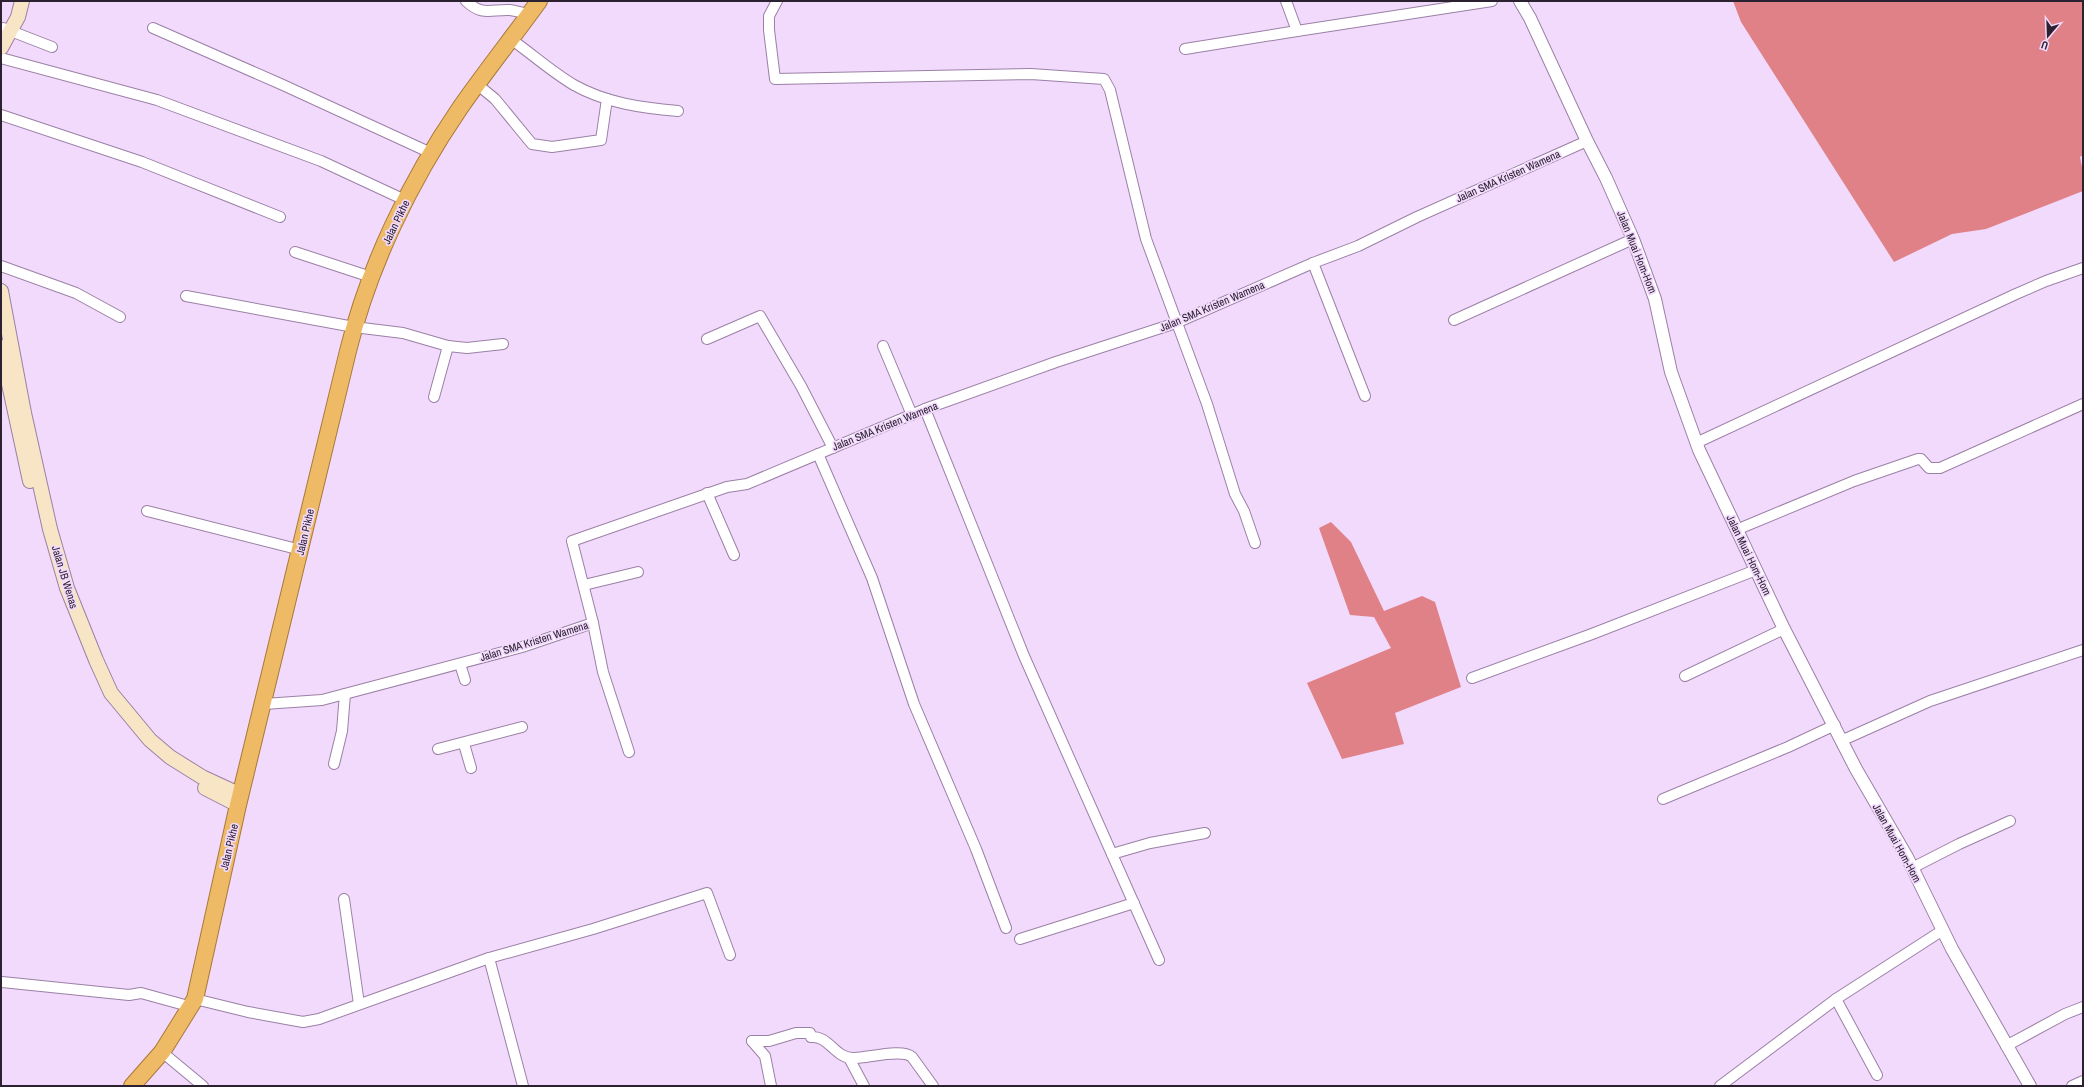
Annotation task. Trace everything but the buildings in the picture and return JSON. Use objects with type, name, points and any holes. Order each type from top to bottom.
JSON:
[{"type":"highway","name":"Jalan Pikhe","points":[[132,1086],[162,1052],[193,1003],[240,800],[354,327],[371,277],[431,153],[539,1]]},
{"type":"main road","points":[[1,48],[14,1]]},
{"type":"main road","points":[[5,30],[18,17],[22,1]]},
{"type":"main road","name":"Jalan JB Wenas","points":[[1,291],[4,325],[63,589]]},
{"type":"main road","name":"Jalan JB Wenas","points":[[1,347],[4,381],[42,532],[63,589],[111,693],[150,740],[170,757],[240,800]]},
{"type":"street","points":[[466,1],[474,8],[484,12],[509,10],[529,14]]},
{"type":"street","points":[[777,1],[769,16],[775,79],[1031,74],[1104,79],[1110,90],[1146,239],[1207,404],[1235,494],[1244,511],[1255,543]]},
{"type":"street","points":[[1286,1],[1297,31]]},
{"type":"street","points":[[1185,48],[1492,1]]},
{"type":"street","name":"Jalan Muai Hom-Hom","points":[[1520,1],[1530,18],[1587,141],[1606,178],[1633,239],[1656,299],[1671,372],[1696,443],[1736,530],[1784,629],[1843,740],[1856,769],[1912,868],[1943,930],[2006,1046],[2030,1086]]},
{"type":"street","points":[[153,28],[283,85],[431,153]]},
{"type":"street","points":[[5,30],[52,47]]},
{"type":"street","points":[[512,40],[574,85],[607,99],[642,108],[678,111]]},
{"type":"street","points":[[1,58],[157,100],[321,161],[407,201]]},
{"type":"street","points":[[478,85],[500,104],[532,144],[552,147],[601,140],[607,99]]},
{"type":"street","points":[[1,115],[142,162],[280,217]]},
{"type":"street","name":"Jalan SMA Kristen Wamena","points":[[264,704],[322,700],[522,647],[593,623],[572,541],[707,493],[727,487],[747,484],[925,409],[1056,362],[1176,323],[1313,263],[1358,246],[1417,217],[1587,141]]},
{"type":"street","points":[[1454,320],[1633,239]]},
{"type":"street","points":[[295,252],[371,277]]},
{"type":"street","points":[[1313,263],[1365,396]]},
{"type":"street","points":[[1,266],[76,292],[120,317]]},
{"type":"street","points":[[1696,443],[2046,281],[2083,268]]},
{"type":"street","points":[[186,296],[354,327],[403,333],[448,346],[467,348],[503,344]]},
{"type":"street","points":[[706,339],[760,316],[801,386],[833,448]]},
{"type":"street","points":[[434,397],[448,346]]},
{"type":"street","points":[[883,346],[912,415]]},
{"type":"street","points":[[1736,530],[1854,481],[1918,459],[1921,459],[1929,468],[1940,468],[2083,404]]},
{"type":"street","points":[[925,409],[1024,656],[1159,960]]},
{"type":"street","points":[[818,454],[872,578],[914,704],[976,849],[1006,928]]},
{"type":"street","points":[[707,493],[734,555]]},
{"type":"street","points":[[147,511],[301,550]]},
{"type":"street","points":[[1472,678],[1592,634],[1756,570]]},
{"type":"street","points":[[584,585],[638,572]]},
{"type":"street","points":[[593,623],[603,672],[629,752]]},
{"type":"street","points":[[1685,676],[1784,629]]},
{"type":"street","points":[[1843,740],[1930,701],[2083,650]]},
{"type":"street","points":[[460,664],[465,680]]},
{"type":"street","points":[[334,764],[342,730],[345,694]]},
{"type":"street","points":[[1663,800],[1788,747],[1835,725]]},
{"type":"street","points":[[438,749],[464,744],[522,727]]},
{"type":"street","points":[[464,744],[471,768]]},
{"type":"street","points":[[1912,868],[1959,844],[2010,821]]},
{"type":"street","points":[[1112,854],[1150,843],[1205,833]]},
{"type":"street","points":[[2,982],[129,995],[141,993],[303,1022],[319,1019],[489,958],[592,929],[707,893],[730,955]]},
{"type":"street","points":[[344,899],[359,1004]]},
{"type":"street","points":[[1020,939],[1134,903]]},
{"type":"street","points":[[1720,1086],[1836,999],[1943,930]]},
{"type":"street","points":[[489,958],[523,1086]]},
{"type":"street","points":[[1836,999],[1877,1075]]},
{"type":"street","points":[[2006,1046],[2065,1014],[2083,1007]]},
{"type":"street","points":[[771,1086],[765,1056],[752,1041],[769,1041],[796,1033],[810,1033],[811,1036],[822,1038],[836,1052],[849,1058],[897,1053],[908,1054],[912,1057],[933,1086]]},
{"type":"street","points":[[162,1052],[204,1086]]},
{"type":"street","points":[[849,1058],[864,1086]]},
{"type":"street","points":[[2072,1086],[2083,1081]]},
{"type":"shaded area","points":[[1733,1],[2083,1],[2083,155],[2080,157],[2083,172],[2083,191],[1986,229],[1952,234],[1894,262],[1741,22]]},
{"type":"shaded area","points":[[1331,522],[1351,542],[1384,611],[1422,596],[1435,602],[1461,687],[1395,713],[1404,744],[1342,759],[1307,683],[1391,648],[1374,617],[1350,615],[1319,528]]}]
